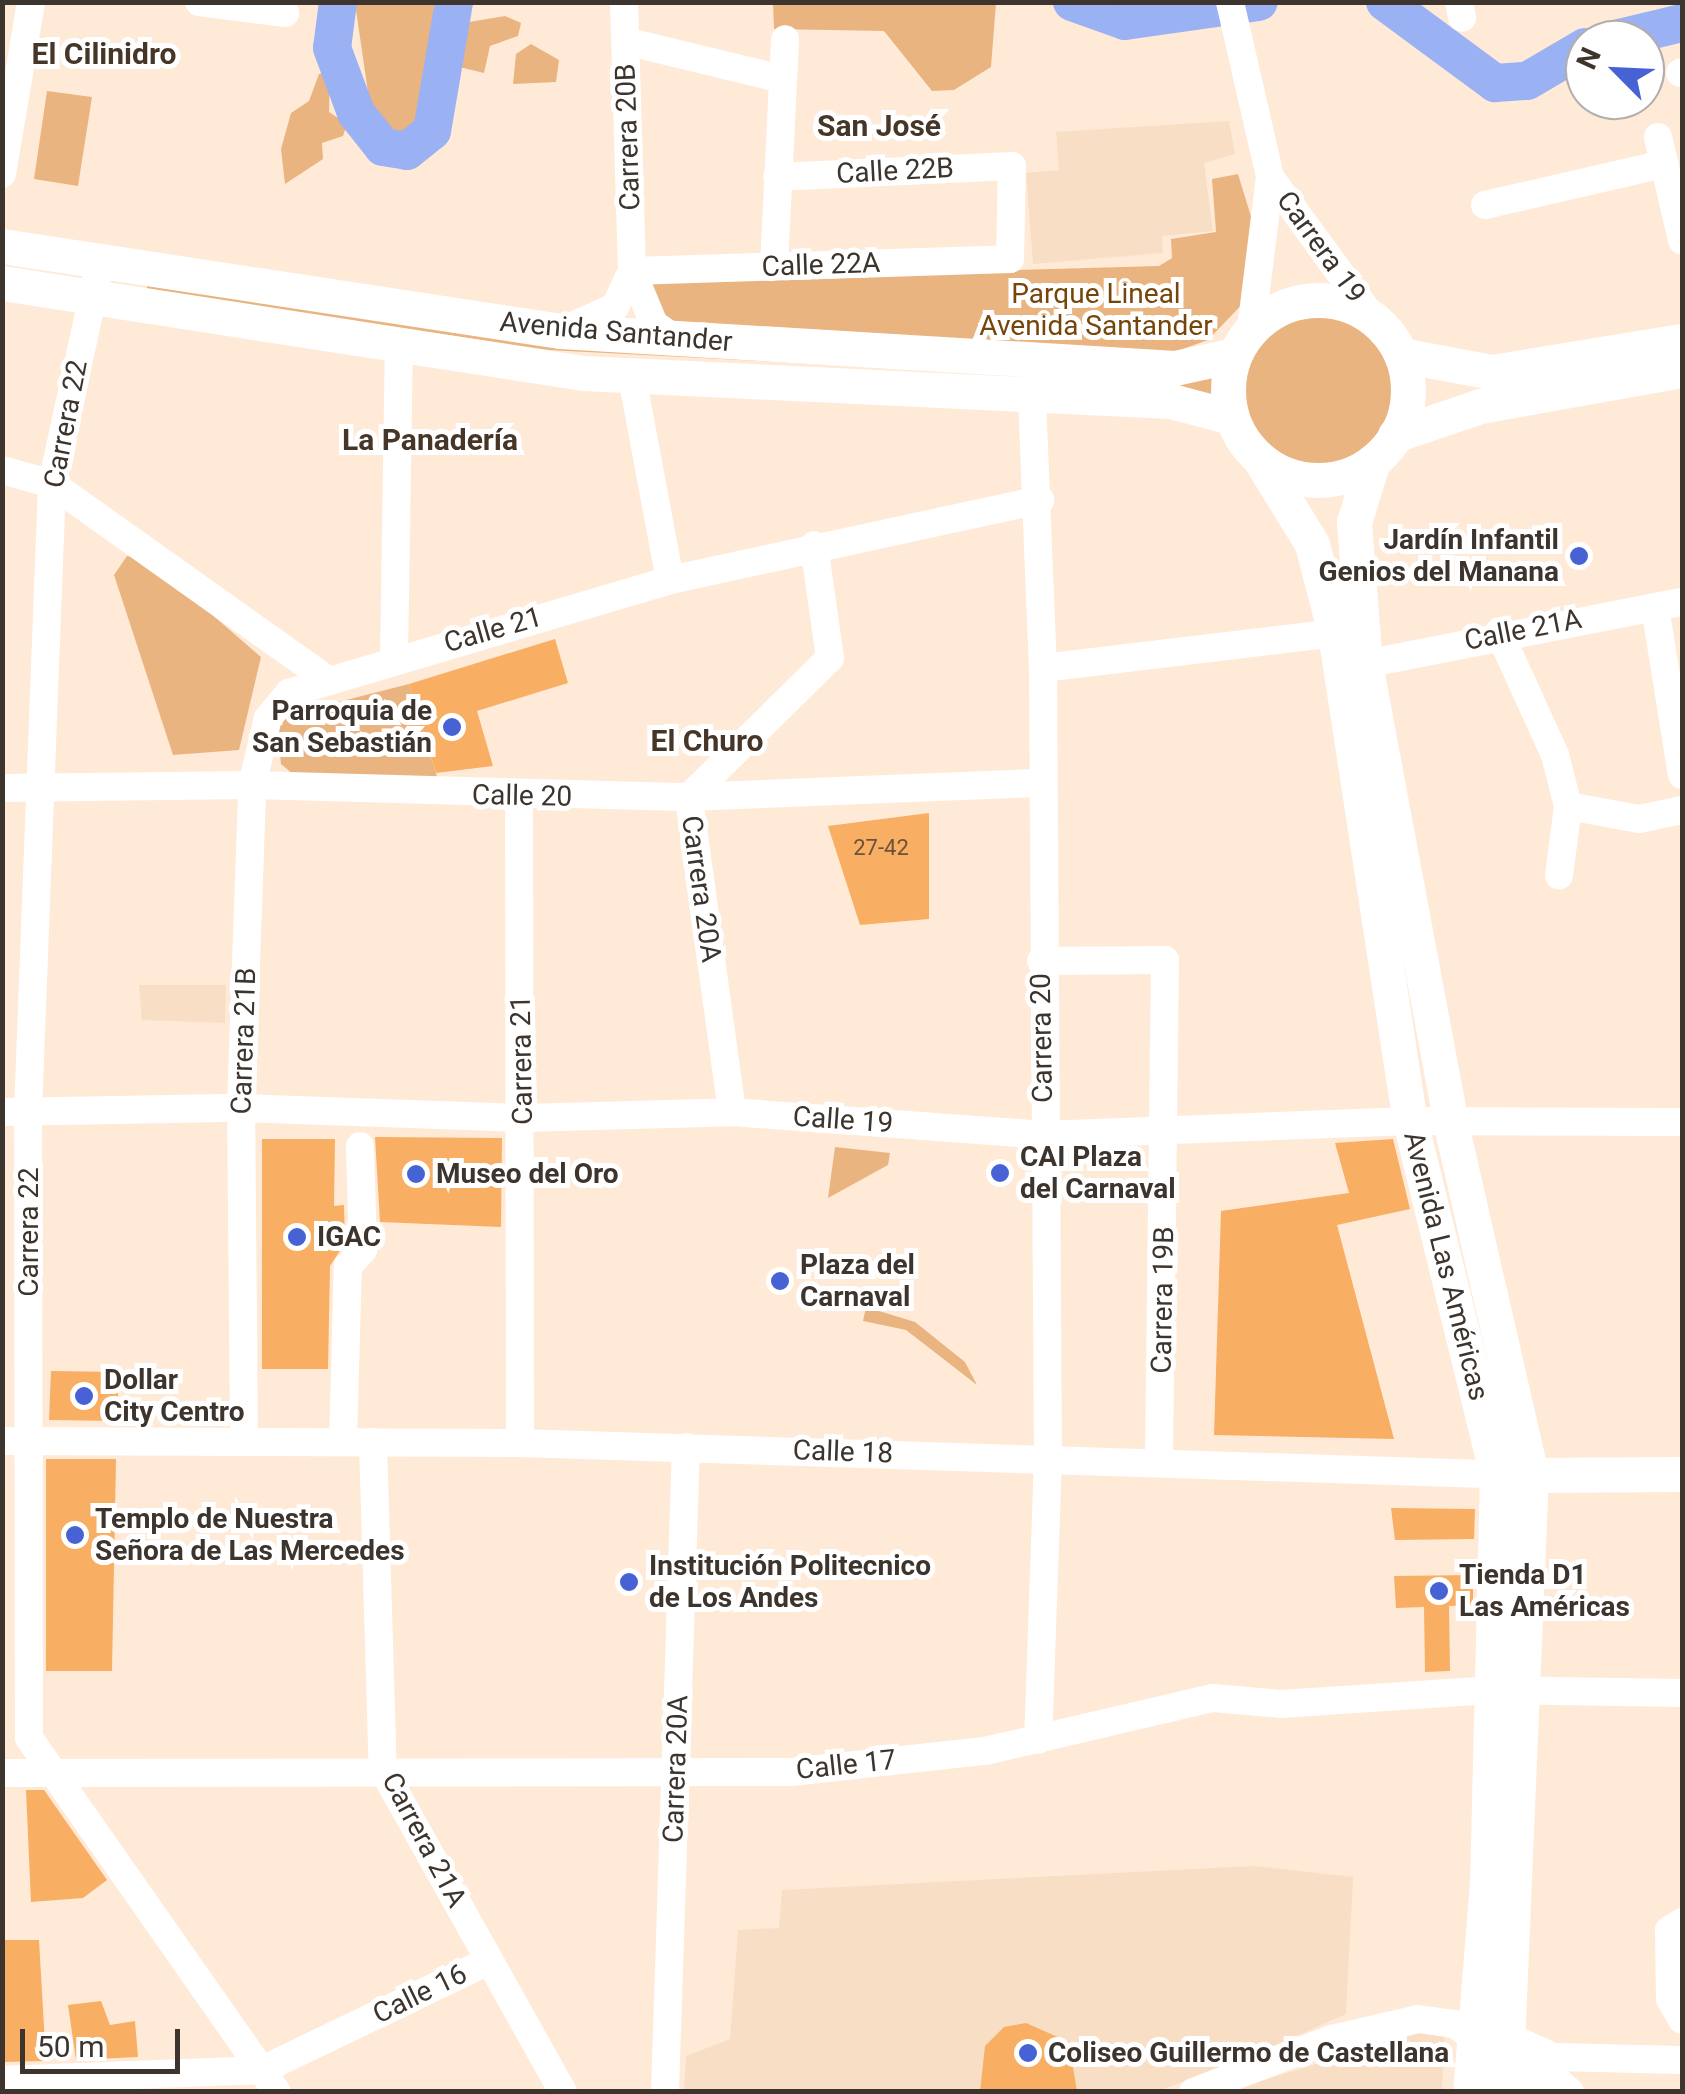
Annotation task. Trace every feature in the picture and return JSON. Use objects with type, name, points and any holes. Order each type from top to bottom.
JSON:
[{"type":"main road","name":"Avenida Santander","points":[[2,246],[560,331],[678,341],[1175,368],[1243,342]]},
{"type":"main road","name":"Avenida Santander","points":[[2,284],[632,377],[1172,401],[1231,416]]},
{"type":"main road","points":[[1384,448],[1408,396],[1401,355],[1373,318],[1349,305],[1310,300],[1272,312],[1243,342],[1231,416],[1261,461],[1317,481],[1480,406],[1682,370]]},
{"type":"main road","points":[[1401,355],[1492,372],[1682,341]]},
{"type":"main road","name":"Avenida Las Américas","points":[[1384,448],[1354,522],[1365,664],[1514,1475],[1508,1690],[1488,2044],[1470,2092]]},
{"type":"main road","name":"Avenida Las Américas","points":[[1261,461],[1312,544],[1336,634],[1410,1121],[1514,1475]]},
{"type":"main road","name":"Calle 18","points":[[1514,1475],[1682,1474]]},
{"type":"street","points":[[2,174],[31,2]]},
{"type":"street","points":[[200,2],[285,12]]},
{"type":"street","name":"Carrera 19","points":[[1230,2],[1270,176],[1243,342]]},
{"type":"street","name":"Carrera 20B","points":[[625,7],[632,272],[654,324],[678,341]]},
{"type":"street","points":[[774,266],[785,39]]},
{"type":"street","points":[[625,41],[782,79]]},
{"type":"street","name":"Calle 22B","points":[[778,177],[1012,166],[1010,259]]},
{"type":"street","points":[[1485,205],[1669,168],[1682,240]]},
{"type":"street","name":"Carrera 19","points":[[1270,176],[1373,318]]},
{"type":"street","name":"Calle 22A","points":[[632,272],[1010,259]]},
{"type":"street","name":"Carrera 22","points":[[101,261],[52,484],[43,788],[15,1112],[16,1442],[29,1738],[59,1774],[270,2081]]},
{"type":"street","points":[[560,331],[615,307],[632,272]]},
{"type":"street","points":[[394,658],[399,345]]},
{"type":"street","points":[[632,377],[670,580]]},
{"type":"street","name":"Carrera 20","points":[[1032,397],[1040,500],[1043,668],[1041,961],[1048,1458],[1038,1740]]},
{"type":"street","points":[[2,470],[52,484],[329,681]]},
{"type":"street","name":"Calle 21","points":[[329,681],[394,658],[670,580],[1040,500]]},
{"type":"street","name":"Carrera 20A","points":[[732,1112],[688,798],[830,658],[814,546]]},
{"type":"street","points":[[1668,604],[1682,775]]},
{"type":"street","name":"Calle 21A","points":[[1365,664],[1499,632],[1668,604]]},
{"type":"street","points":[[1499,632],[1548,736],[1568,806],[1559,874]]},
{"type":"street","points":[[1043,668],[1336,634]]},
{"type":"street","name":"Carrera 21B","points":[[244,1440],[242,1108],[252,785],[268,718],[289,693],[329,681]]},
{"type":"street","name":"Calle 20","points":[[2,788],[252,785],[519,797],[688,798],[1040,783]]},
{"type":"street","name":"Carrera 21","points":[[519,797],[523,1118],[520,1443]]},
{"type":"street","points":[[1568,806],[1638,819],[1682,810]]},
{"type":"street","name":"Carrera 19B","points":[[1041,961],[1165,960],[1168,1128],[1159,1460]]},
{"type":"street","name":"Calle 19","points":[[15,1112],[242,1108],[523,1118],[732,1112],[1043,1135],[1410,1121],[1682,1122]]},
{"type":"street","points":[[344,1442],[348,1266],[363,1250],[360,1146]]},
{"type":"street","name":"Calle 18","points":[[16,1442],[520,1443],[1159,1460],[1514,1475]]},
{"type":"street","name":"Carrera 21A","points":[[372,1442],[383,1770],[562,2092]]},
{"type":"street","name":"Carrera 20A","points":[[665,2092],[686,1447]]},
{"type":"street","name":"Calle 17","points":[[2,1773],[791,1772],[1038,1740],[1212,1698],[1281,1704],[1508,1690],[1682,1693]]},
{"type":"street","points":[[1682,1922],[1670,1930],[1670,1999],[1682,2020]]},
{"type":"street","name":"Calle 16","points":[[2,2080],[37,2086],[270,2081],[488,1960]]},
{"type":"street","points":[[1193,2092],[1332,2039],[1418,2018],[1488,2044],[1554,2057],[1682,2060]]},
{"type":"street","points":[[1488,2044],[1542,2092]]},
{"type":"street","points":[[1488,2044],[1570,2092]]},
{"type":"shaded area","points":[[1229,121],[1235,154],[1204,163],[1213,231],[1162,236],[1163,253],[1033,264],[1026,173],[1059,170],[1056,132]]},
{"type":"shaded area","points":[[139,985],[226,985],[225,1023],[142,1020]]},
{"type":"shaded area","points":[[1253,1866],[1353,1877],[1346,2014],[1245,2059],[1158,2091],[684,2092],[686,2056],[730,2039],[738,1930],[779,1928],[782,1890]]},
{"type":"shaded area","points":[[1445,2024],[1442,2091],[1229,2091]]},
{"type":"green space","points":[[355,3],[436,3],[420,125],[408,137],[385,128],[370,106]]},
{"type":"green space","points":[[773,3],[996,3],[991,67],[954,90],[932,91],[884,31],[774,29]]},
{"type":"green space","points":[[505,16],[521,23],[518,36],[490,46],[484,73],[451,65],[463,23]]},
{"type":"green space","points":[[531,44],[559,60],[556,82],[513,84],[516,54]]},
{"type":"green space","points":[[330,71],[329,112],[347,124],[343,136],[322,143],[323,159],[285,184],[281,149],[291,113],[309,101],[319,74]]},
{"type":"green space","points":[[47,91],[92,97],[78,186],[34,179]]},
{"type":"green space","name":"Parque Lineal Avenida Santander","points":[[1238,174],[1253,223],[1251,295],[1208,340],[1166,355],[658,322],[644,280],[1159,266],[1172,258],[1171,239],[1216,232],[1212,179]]},
{"type":"green space","points":[[148,284],[1214,377],[1214,405],[1173,383],[549,350],[146,290]]},
{"type":"green space","points":[[1317,302],[1350,308],[1379,327],[1398,356],[1404,389],[1398,422],[1379,451],[1350,470],[1317,476],[1284,470],[1255,451],[1236,422],[1230,389],[1236,356],[1255,327],[1284,308]]},
{"type":"green space","points":[[127,556],[149,560],[261,657],[239,750],[173,755],[114,575]]},
{"type":"green space","points":[[409,684],[439,783],[294,775],[281,764],[277,727],[287,715]]},
{"type":"green space","points":[[835,1147],[890,1153],[888,1165],[828,1198]]},
{"type":"green space","points":[[866,1307],[915,1322],[965,1362],[977,1385],[906,1330],[863,1321]]},
{"type":"building","name":"Parroquia de San Sebastián","points":[[555,639],[568,683],[477,711],[493,766],[436,773],[409,684]]},
{"type":"building","points":[[929,813],[929,919],[860,925],[828,826]]},
{"type":"building","points":[[375,1137],[502,1138],[501,1227],[380,1222]]},
{"type":"building","points":[[262,1139],[335,1139],[334,1206],[344,1205],[345,1243],[330,1266],[328,1369],[262,1369]]},
{"type":"building","points":[[1393,1139],[1410,1209],[1337,1225],[1394,1439],[1214,1435],[1221,1211],[1349,1193],[1335,1143]]},
{"type":"building","name":"Dollar City Centro","points":[[51,1371],[118,1372],[118,1421],[49,1420]]},
{"type":"building","name":"Templo de Nuestra Señora de Las Mercedes","points":[[46,1459],[116,1459],[112,1671],[46,1671]]},
{"type":"building","points":[[1391,1508],[1475,1509],[1474,1539],[1395,1540]]},
{"type":"building","points":[[1473,1575],[1473,1605],[1449,1606],[1450,1671],[1425,1672],[1424,1607],[1396,1608],[1394,1576]]},
{"type":"building","points":[[26,1790],[44,1790],[107,1880],[83,1898],[31,1902]]},
{"type":"building","points":[[4,1940],[39,1940],[46,2061],[2,2062]]},
{"type":"building","points":[[101,2001],[110,2025],[135,2021],[138,2057],[76,2060],[68,2005]]},
{"type":"building","name":"Coliseo Guillermo de Castellana","points":[[1026,2023],[1069,2042],[1077,2092],[980,2092],[985,2046],[1004,2027]]},
{"type":"waterway","points":[[338,2],[332,48],[356,113],[383,147],[407,151],[432,131],[454,2]]},
{"type":"waterway","points":[[1072,2],[1125,21],[1259,2]]},
{"type":"waterway","points":[[1385,2],[1495,83],[1527,81],[1565,59]]},
{"type":"waterway","points":[[1665,27],[1682,23]]},
{"type":"place","name":"Jardín Infantil Genios del Manana","points":[[1579,556]]},
{"type":"place","name":"Parroquia de San Sebastián","points":[[452,727]]},
{"type":"place","name":"CAI Plaza del Carnaval","points":[[1000,1173]]},
{"type":"place","name":"Museo del Oro","points":[[416,1174]]},
{"type":"place","name":"IGAC","points":[[297,1237]]},
{"type":"place","name":"Plaza del Carnaval","points":[[780,1281]]},
{"type":"place","name":"Dollar City Centro","points":[[84,1396]]},
{"type":"place","name":"Templo de Nuestra Señora de Las Mercedes","points":[[75,1535]]},
{"type":"place","name":"Institución Politecnico de Los Andes","points":[[629,1582]]},
{"type":"place","name":"Tienda D1 Las Américas","points":[[1439,1591]]},
{"type":"place","name":"Coliseo Guillermo de Castellana","points":[[1028,2053]]},
{"type":"district","name":"El Cilinidro","points":[[104,54]]},
{"type":"district","name":"San José","points":[[879,126]]},
{"type":"district","name":"La Panadería","points":[[430,440]]},
{"type":"district","name":"El Churo","points":[[707,741]]}]
